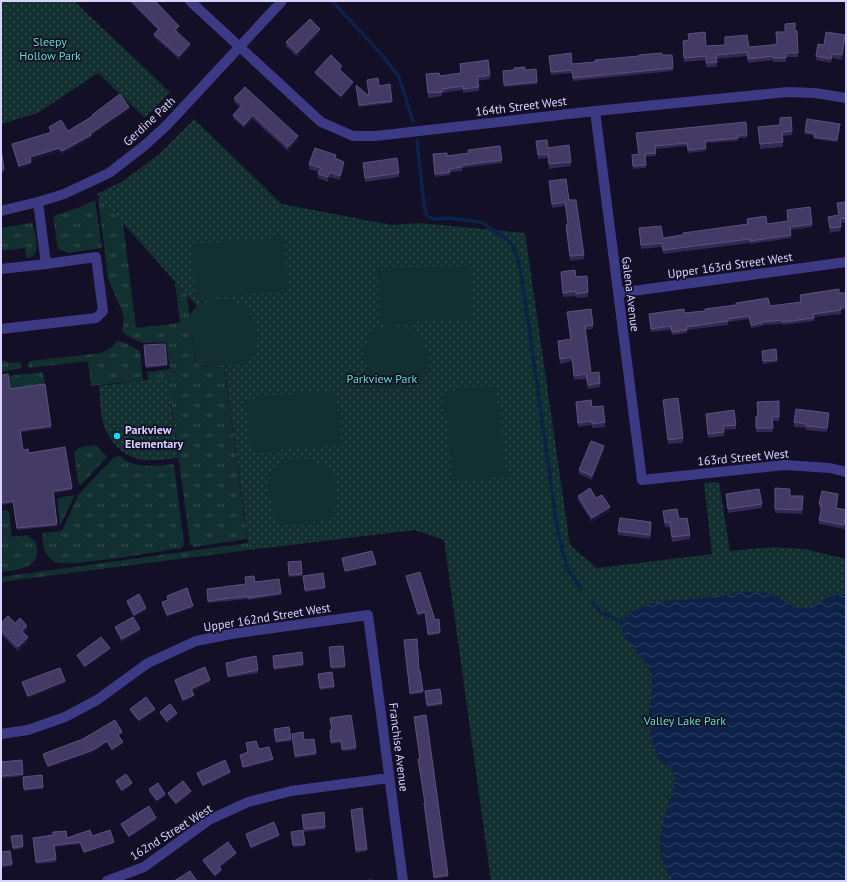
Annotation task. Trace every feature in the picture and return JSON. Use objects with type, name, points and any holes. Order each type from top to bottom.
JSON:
[{"type":"street","name":"164th Street West","points":[[190,1],[321,122],[353,136],[375,136],[595,111],[788,92],[815,93],[842,97]]},
{"type":"street","name":"Gerdine Path","points":[[1,211],[64,194],[109,173],[144,146],[167,125],[282,1]]},
{"type":"street","name":"Galena Avenue","points":[[595,111],[642,480]]},
{"type":"street","points":[[38,202],[46,264]]},
{"type":"street","points":[[1,269],[96,257],[103,312],[96,318],[1,329]]},
{"type":"street","name":"Upper 163rd Street West","points":[[618,293],[846,262]]},
{"type":"street","name":"163rd Street West","points":[[642,480],[785,464],[830,468],[846,472]]},
{"type":"street","name":"Upper 162nd Street West","points":[[1,734],[28,730],[65,717],[96,700],[148,663],[196,641],[231,634],[368,616]]},
{"type":"street","name":"Franchise Avenue","points":[[368,616],[403,881]]},
{"type":"street","name":"162nd Street West","points":[[107,881],[144,867],[209,820],[248,802],[290,791],[390,778]]},
{"type":"green space","name":"Sleepy Hollow Park","points":[[1,1],[74,1],[170,92],[145,118],[98,73],[38,113],[1,124]]},
{"type":"green space","points":[[194,119],[282,204],[392,225],[419,223],[525,233],[570,545],[597,568],[712,554],[704,483],[719,482],[730,551],[772,547],[804,549],[846,559],[846,881],[491,881],[444,540],[415,530],[249,550],[220,332],[97,194],[123,181],[158,155]]},
{"type":"green space","points":[[100,197],[123,223],[136,328],[180,323],[175,282],[187,295],[195,360],[200,366],[206,367],[224,365],[247,539],[194,547],[190,544],[168,378],[148,380],[147,372],[170,369],[166,342],[143,343],[134,340],[122,332],[124,319],[122,311],[108,279],[98,198]]},
{"type":"green space","points":[[95,200],[102,248],[68,253],[58,249],[53,216],[80,207]]},
{"type":"green space","points":[[33,223],[37,245],[35,254],[26,258],[25,248],[1,251],[1,228]]},
{"type":"green space","points":[[283,237],[288,290],[196,299],[191,245]]},
{"type":"green space","points":[[470,266],[473,319],[380,324],[378,270]]},
{"type":"green space","points":[[214,299],[226,300],[238,304],[246,309],[254,320],[258,334],[257,348],[254,354],[247,361],[234,364],[200,366],[195,360],[189,315],[197,306]]},
{"type":"green space","name":"Parkview Park","points":[[388,326],[404,328],[416,333],[420,337],[427,352],[427,368],[426,372],[419,380],[410,385],[395,388],[375,389],[369,384],[365,348],[371,335]]},
{"type":"green space","points":[[117,341],[123,342],[140,351],[143,380],[91,386],[88,361],[30,368],[28,366],[30,361],[101,353],[112,347]]},
{"type":"green space","points":[[1,360],[11,363],[20,362],[22,368],[1,372]]},
{"type":"green space","points":[[43,372],[45,386],[10,392],[8,376]]},
{"type":"green space","points":[[168,377],[178,458],[142,460],[127,455],[113,442],[104,428],[101,414],[99,386]]},
{"type":"green space","points":[[496,386],[507,476],[454,482],[443,391]]},
{"type":"green space","points":[[336,390],[342,444],[251,453],[245,399]]},
{"type":"green space","points":[[93,445],[97,446],[107,457],[81,485],[78,483],[74,453],[78,448]]},
{"type":"green space","points":[[120,456],[138,465],[174,465],[184,544],[181,548],[95,561],[77,563],[55,562],[46,553],[43,546],[42,533],[62,531],[78,495],[114,457]]},
{"type":"green space","points":[[294,459],[315,461],[326,467],[332,473],[337,488],[338,497],[333,512],[327,518],[318,522],[290,524],[282,523],[275,519],[269,493],[271,473],[279,464]]},
{"type":"green space","points":[[75,495],[60,526],[57,498]]},
{"type":"green space","points":[[6,510],[9,512],[12,537],[27,535],[35,541],[37,552],[35,559],[27,566],[17,570],[1,572],[1,511]]},
{"type":"green space","points":[[248,543],[249,550],[1,582],[1,577]]},
{"type":"water","points":[[745,592],[770,593],[795,607],[803,608],[809,607],[836,594],[846,594],[846,881],[673,881],[663,863],[661,847],[664,818],[675,780],[673,771],[659,758],[652,739],[649,725],[649,710],[653,682],[652,675],[646,663],[626,639],[622,632],[621,626],[623,620],[630,613],[651,604]]},
{"type":"building","points":[[132,1],[155,1],[179,26],[175,30],[190,44],[179,56],[154,34],[159,29]]},
{"type":"building","points":[[310,19],[320,29],[297,53],[286,42]]},
{"type":"building","points":[[795,23],[798,53],[786,53],[786,58],[773,58],[773,56],[748,59],[747,52],[716,55],[717,62],[706,63],[706,56],[684,58],[683,41],[689,40],[688,34],[705,32],[706,46],[725,45],[725,37],[747,35],[749,47],[772,45],[777,44],[776,32],[785,32],[785,24]]},
{"type":"building","points":[[826,32],[845,35],[842,55],[832,54],[831,59],[816,56],[818,44],[824,45]]},
{"type":"building","points":[[571,53],[572,64],[662,53],[662,55],[672,55],[673,68],[573,78],[572,70],[551,72],[549,56]]},
{"type":"building","points":[[331,55],[342,66],[339,69],[353,82],[341,96],[315,72]]},
{"type":"building","points":[[488,60],[490,75],[477,77],[479,87],[463,89],[463,86],[442,89],[442,92],[428,93],[426,74],[439,73],[440,76],[461,73],[460,64]]},
{"type":"building","points":[[525,67],[525,70],[536,69],[537,82],[504,85],[503,71]]},
{"type":"building","points":[[378,78],[379,86],[390,84],[392,101],[359,105],[356,85],[369,96],[367,80]]},
{"type":"building","points":[[245,87],[298,136],[288,147],[253,115],[244,125],[233,115],[242,105],[234,98]]},
{"type":"building","points":[[120,94],[129,107],[90,134],[91,135],[62,151],[60,148],[30,157],[31,162],[19,166],[12,144],[52,132],[49,127],[61,120],[68,131],[93,116],[92,115]]},
{"type":"building","points":[[791,117],[792,131],[782,132],[783,142],[760,144],[758,127],[780,125],[780,118]]},
{"type":"building","points":[[807,119],[840,124],[837,140],[814,137],[814,133],[805,132]]},
{"type":"building","points":[[746,122],[747,135],[738,135],[738,138],[705,141],[706,148],[688,150],[687,143],[655,146],[656,153],[645,154],[646,165],[633,166],[632,155],[639,154],[636,133]]},
{"type":"building","points":[[547,140],[548,148],[569,145],[571,162],[549,164],[548,154],[538,155],[536,141]]},
{"type":"building","points":[[500,146],[502,160],[462,165],[462,167],[449,169],[450,172],[435,174],[433,154],[447,153],[447,156],[469,153],[468,150]]},
{"type":"building","points":[[315,148],[336,155],[335,158],[344,162],[340,176],[330,172],[328,177],[318,174],[321,168],[309,164]]},
{"type":"building","points":[[1,149],[4,169],[1,169]]},
{"type":"building","points":[[397,158],[399,173],[365,178],[363,163]]},
{"type":"building","points":[[566,179],[569,200],[576,200],[584,255],[570,256],[565,202],[552,204],[549,181]]},
{"type":"building","points":[[846,202],[846,218],[840,219],[841,227],[830,228],[828,217],[839,215],[837,203]]},
{"type":"building","points":[[810,207],[812,224],[790,227],[791,235],[663,250],[662,243],[641,245],[639,228],[661,226],[663,238],[683,235],[683,233],[748,224],[747,219],[766,216],[767,224],[788,221],[787,210]]},
{"type":"building","points":[[575,270],[576,277],[587,276],[588,292],[576,294],[576,291],[563,293],[561,272]]},
{"type":"building","points":[[839,289],[839,293],[846,293],[846,306],[841,307],[841,310],[813,314],[814,318],[782,322],[782,320],[762,322],[751,325],[749,316],[728,319],[728,321],[686,327],[687,330],[672,332],[671,326],[651,329],[649,314],[684,309],[684,313],[705,311],[705,309],[736,305],[736,303],[768,298],[770,306],[801,302],[800,295]]},
{"type":"building","points":[[591,309],[593,325],[585,326],[591,373],[599,372],[600,383],[588,385],[586,374],[574,376],[572,357],[560,359],[558,341],[571,339],[567,312]]},
{"type":"building","points":[[165,344],[167,364],[146,366],[144,345]]},
{"type":"building","points":[[776,349],[777,360],[763,361],[762,351]]},
{"type":"building","points":[[8,374],[10,389],[45,384],[51,426],[20,430],[23,450],[28,449],[29,453],[65,447],[72,488],[53,491],[57,524],[17,528],[13,501],[1,503],[1,375]]},
{"type":"building","points":[[678,398],[683,438],[668,440],[663,400]]},
{"type":"building","points":[[591,400],[592,407],[603,406],[605,422],[592,424],[592,421],[578,423],[576,402]]},
{"type":"building","points":[[779,401],[779,417],[772,417],[773,428],[756,428],[756,416],[758,416],[757,402]]},
{"type":"building","points":[[796,409],[829,413],[827,428],[806,426],[806,424],[794,422]]},
{"type":"building","points":[[734,410],[736,425],[723,426],[724,432],[708,434],[706,414]]},
{"type":"building","points":[[591,441],[604,446],[592,476],[579,470]]},
{"type":"building","points":[[590,488],[596,498],[602,495],[610,507],[592,518],[578,496]]},
{"type":"building","points":[[775,488],[790,489],[790,496],[803,496],[802,510],[775,509]]},
{"type":"building","points":[[759,489],[762,504],[728,509],[726,494]]},
{"type":"building","points":[[822,491],[838,494],[836,508],[846,510],[844,525],[819,520],[822,505],[819,504]]},
{"type":"building","points":[[677,509],[679,519],[687,518],[690,535],[672,537],[670,522],[665,523],[663,511]]},
{"type":"building","points":[[620,518],[651,522],[650,535],[618,531]]},
{"type":"building","points":[[372,551],[376,564],[345,571],[342,558]]},
{"type":"building","points":[[301,561],[302,574],[289,575],[288,562]]},
{"type":"building","points":[[420,572],[435,620],[439,619],[440,632],[428,634],[425,612],[418,614],[406,576]]},
{"type":"building","points":[[323,573],[325,587],[305,590],[303,576]]},
{"type":"building","points":[[254,576],[255,582],[279,579],[281,593],[248,598],[248,596],[208,601],[207,589],[246,584],[245,577]]},
{"type":"building","points":[[187,588],[193,606],[167,615],[162,602],[168,600],[167,596]]},
{"type":"building","points":[[139,594],[146,608],[134,615],[127,601]]},
{"type":"building","points":[[8,616],[15,623],[20,618],[27,626],[22,631],[28,637],[18,647],[1,630],[1,623]]},
{"type":"building","points":[[133,617],[140,629],[122,639],[115,627]]},
{"type":"building","points":[[101,637],[110,648],[85,666],[77,655]]},
{"type":"building","points":[[417,639],[419,671],[423,691],[410,693],[404,640]]},
{"type":"building","points":[[343,646],[345,666],[331,667],[329,647]]},
{"type":"building","points":[[302,652],[303,664],[274,668],[273,656]]},
{"type":"building","points":[[256,656],[258,670],[228,676],[226,663]]},
{"type":"building","points":[[205,667],[210,680],[191,689],[194,695],[183,700],[175,680]]},
{"type":"building","points":[[60,668],[65,681],[28,696],[22,682]]},
{"type":"building","points":[[332,672],[334,686],[320,688],[318,674]]},
{"type":"building","points":[[440,689],[442,703],[427,705],[425,691]]},
{"type":"building","points":[[146,697],[155,709],[139,720],[130,709]]},
{"type":"building","points":[[170,704],[177,713],[167,721],[160,712]]},
{"type":"building","points":[[351,715],[356,747],[342,749],[341,740],[331,742],[330,730],[332,730],[330,718]]},
{"type":"building","points":[[426,715],[448,875],[434,877],[418,759],[420,759],[414,717]]},
{"type":"building","points":[[115,720],[122,732],[118,735],[123,742],[112,749],[107,741],[93,750],[48,766],[43,754],[83,739]]},
{"type":"building","points":[[289,727],[291,739],[276,741],[274,729]]},
{"type":"building","points":[[303,732],[304,740],[314,739],[316,753],[295,756],[292,734]]},
{"type":"building","points":[[256,741],[259,749],[269,747],[273,759],[243,767],[240,755],[248,752],[246,743]]},
{"type":"building","points":[[22,760],[23,774],[1,776],[1,762]]},
{"type":"building","points":[[225,760],[230,772],[203,785],[197,773]]},
{"type":"building","points":[[126,774],[132,783],[122,790],[116,781]]},
{"type":"building","points":[[42,775],[43,787],[24,789],[23,777]]},
{"type":"building","points":[[183,781],[191,791],[176,803],[168,793]]},
{"type":"building","points":[[158,783],[165,794],[157,800],[149,789]]},
{"type":"building","points":[[149,806],[156,818],[129,836],[121,824]]},
{"type":"building","points":[[362,808],[367,849],[356,850],[351,810]]},
{"type":"building","points":[[324,812],[325,827],[304,829],[302,815]]},
{"type":"building","points":[[274,822],[279,835],[251,847],[246,834]]},
{"type":"building","points":[[90,830],[92,836],[110,830],[114,842],[84,852],[80,842],[54,845],[56,859],[36,862],[33,838],[53,835],[53,832],[66,831],[67,838]]},
{"type":"building","points":[[303,830],[305,844],[293,845],[291,832]]},
{"type":"building","points":[[22,835],[23,846],[13,848],[11,836]]},
{"type":"building","points":[[228,842],[236,853],[219,866],[221,870],[215,875],[203,860]]},
{"type":"building","points":[[10,851],[12,864],[1,865],[1,852]]},
{"type":"building","points":[[190,871],[197,881],[174,881]]},
{"type":"waterway","points":[[332,1],[383,56],[399,77],[413,121]]},
{"type":"waterway","points":[[417,141],[424,205],[427,216],[433,219],[448,218],[481,222],[508,240],[513,246],[519,263],[528,320],[557,527],[567,568],[581,589]]},
{"type":"waterway","points":[[592,602],[601,612],[622,622]]},
{"type":"place","name":"Parkview Elementary","points":[[117,436]]},
{"type":"park label","name":"Valley Lake Park","points":[[685,720]]}]
